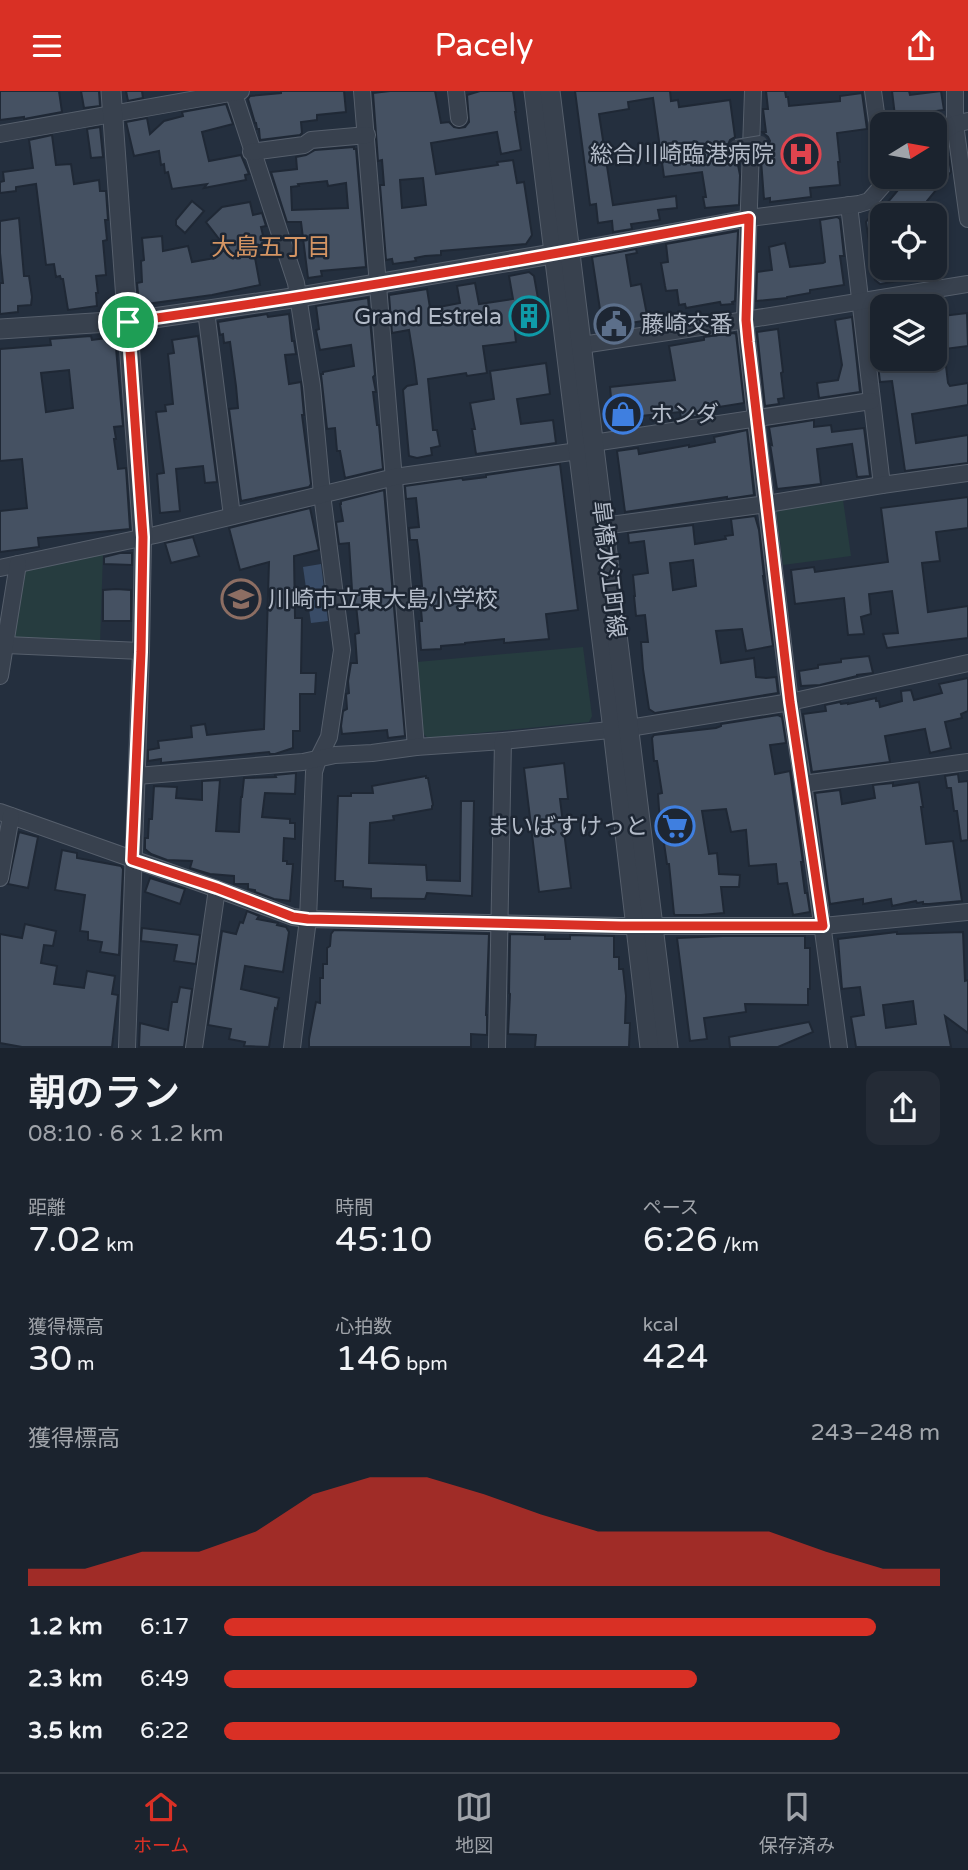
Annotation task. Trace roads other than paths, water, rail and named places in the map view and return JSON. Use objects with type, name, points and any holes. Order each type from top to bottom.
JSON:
[{"type":"street","points":[[111,91],[143,537],[127,1048]]},
{"type":"street","points":[[362,91],[416,747]]},
{"type":"street","points":[[456,91],[459,118]]},
{"type":"street","name":"皐橋水江町線","points":[[534,91],[561,253],[621,729],[644,927],[650,1048]]},
{"type":"street","name":"皐橋水江町線","points":[[550,91],[561,253]]},
{"type":"street","points":[[753,91],[746,320],[790,702],[839,1048]]},
{"type":"street","points":[[873,91],[876,112]]},
{"type":"street","points":[[955,91],[961,122],[968,219]]},
{"type":"street","points":[[0,134],[237,92],[251,152],[299,297],[312,386],[322,493],[342,650],[329,737],[314,772],[308,919],[292,1048]]},
{"type":"street","points":[[251,152],[304,145],[311,140],[367,135]]},
{"type":"street","points":[[736,146],[761,142]]},
{"type":"street","points":[[0,329],[128,322],[299,297],[749,218],[859,204],[869,201],[879,189]]},
{"type":"street","points":[[849,205],[882,485]]},
{"type":"street","points":[[573,346],[968,284]]},
{"type":"street","points":[[206,311],[232,516]]},
{"type":"street","points":[[0,568],[395,477],[871,401]]},
{"type":"street","name":"皐橋水江町線","points":[[585,447],[603,526],[621,729]]},
{"type":"street","points":[[603,526],[968,473]]},
{"type":"street","points":[[0,676],[18,564]]},
{"type":"street","points":[[6,645],[141,652]]},
{"type":"street","points":[[137,776],[303,762],[335,755],[621,729],[790,702],[968,663]]},
{"type":"street","points":[[497,1048],[503,741]]},
{"type":"street","points":[[803,784],[968,762]]},
{"type":"street","points":[[0,878],[5,814],[293,917],[308,919],[644,927],[823,926],[968,912]]},
{"type":"street","points":[[194,1048],[217,888]]},
{"type":"street","name":"皐橋水江町線","points":[[644,927],[668,1048]]},
{"type":"water","points":[[321,564],[328,621],[311,623],[303,567]]},
{"type":"place","name":"総合川崎臨港病院","points":[[801,154]]},
{"type":"place","name":"Grand Estrela","points":[[529,316]]},
{"type":"place","name":"藤崎交番","points":[[614,324]]},
{"type":"place","name":"ホンダ","points":[[623,414]]},
{"type":"place","name":"川崎市立東大島小学校","points":[[241,599]]},
{"type":"place","name":"まいばすけっと","points":[[675,826]]},
{"type":"district","name":"大島五丁目","points":[[271,247]]}]
